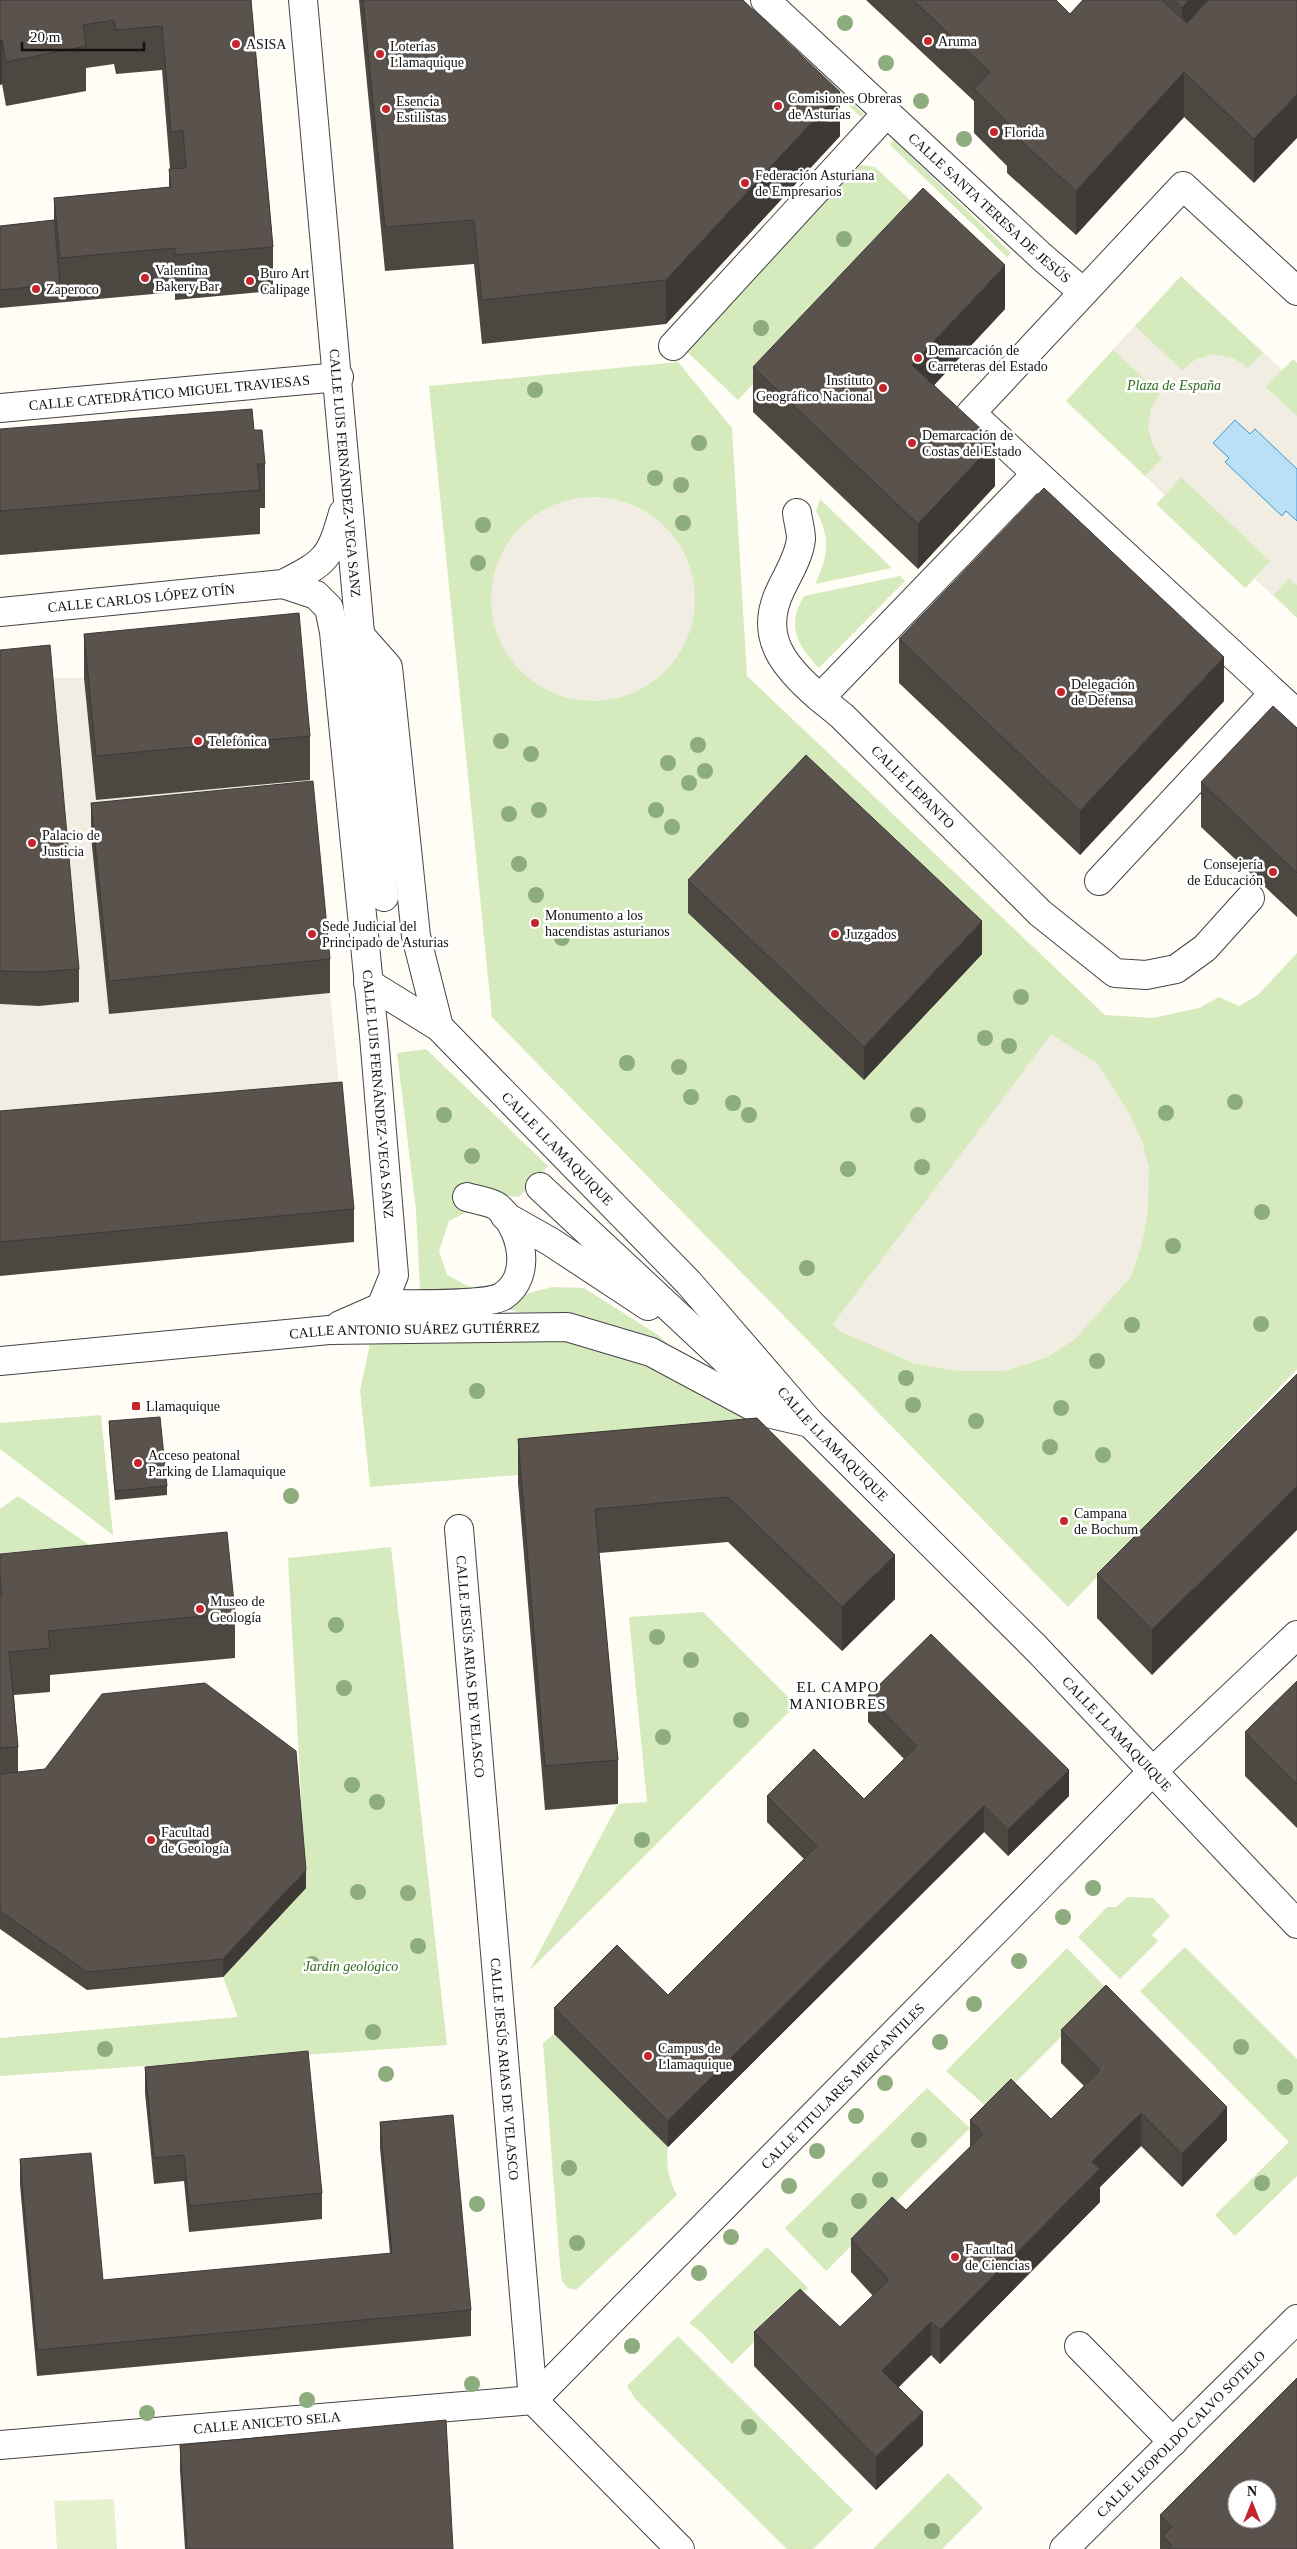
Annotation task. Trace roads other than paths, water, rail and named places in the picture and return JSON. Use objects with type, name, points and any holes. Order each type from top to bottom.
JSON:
[{"type":"street","name":"CALLE LUIS FERNÁNDEZ-VEGA SANZ","points":[[303,0],[339,377],[347,498],[384,897]]},
{"type":"street","name":"CALLE SANTA TERESA DE JESÚS","points":[[765,0],[1042,257],[1084,292]]},
{"type":"street","points":[[673,346],[886,114]]},
{"type":"street","points":[[1297,291],[1183,186],[971,413],[1297,714]]},
{"type":"street","name":"CALLE CATEDRÁTICO MIGUEL TRAVIESAS","points":[[0,408],[339,377]]},
{"type":"street","points":[[820,698],[1036,474]]},
{"type":"street","points":[[283,584],[317,566],[332,548],[347,498]]},
{"type":"street","name":"CALLE LEPANTO","points":[[796,513],[801,537],[799,551],[774,604],[772,624],[775,644],[783,660],[798,679],[842,716],[1040,913],[1115,973],[1146,976],[1176,969],[1205,948],[1250,898]]},
{"type":"street","name":"CALLE LUIS FERNÁNDEZ-VEGA SANZ","points":[[283,584],[316,595],[329,608],[334,632],[394,1275],[382,1304]]},
{"type":"street","name":"CALLE CARLOS LÓPEZ OTÍN","points":[[0,612],[283,584]]},
{"type":"street","points":[[359,634],[388,667],[416,936],[439,1027]]},
{"type":"street","points":[[1099,881],[1274,693]]},
{"type":"street","name":"CALLE LLAMAQUIQUE","points":[[368,983],[439,1027],[689,1283],[810,1423],[1037,1649],[1297,1924]]},
{"type":"street","points":[[540,1187],[747,1380],[810,1423]]},
{"type":"street","points":[[329,1330],[381,1307],[382,1304],[483,1300],[503,1296],[514,1284],[521,1268],[521,1246],[499,1207],[467,1197]]},
{"type":"street","points":[[505,1216],[551,1242],[716,1351]]},
{"type":"street","name":"CALLE ANTONIO SUÁREZ GUTIÉRREZ","points":[[0,1361],[329,1330],[567,1327],[651,1352],[763,1412],[810,1423]]},
{"type":"street","name":"CALLE JESÚS ARIAS DE VELASCO","points":[[459,1529],[533,2400]]},
{"type":"street","name":"CALLE TITULARES MERCANTILES","points":[[533,2400],[1152,1772],[1297,1635]]},
{"type":"street","name":"CALLE LEOPOLDO CALVO SOTELO","points":[[1064,2549],[1297,2319]]},
{"type":"street","points":[[1079,2346],[1173,2442]]},
{"type":"street","points":[[533,2400],[680,2549]]},
{"type":"street","name":"CALLE ANICETO SELA","points":[[0,2445],[533,2400]]},
{"type":"water","points":[[1235,420],[1250,434],[1255,429],[1297,469],[1297,521],[1286,511],[1282,516],[1225,462],[1229,458],[1213,443]]},
{"type":"place","name":"Aruma","points":[[928,41]]},
{"type":"place","name":"ASISA","points":[[236,44]]},
{"type":"place","name":"Loterías Llamaquique","points":[[380,54]]},
{"type":"place","name":"Comisiones Obreras de Asturias","points":[[778,106]]},
{"type":"place","name":"Esencia Estilistas","points":[[386,109]]},
{"type":"place","name":"Florida","points":[[994,132]]},
{"type":"place","name":"Federación Asturiana de Empresarios","points":[[745,183]]},
{"type":"place","name":"Valentina Bakery Bar","points":[[145,278]]},
{"type":"place","name":"Buro Art Calipage","points":[[250,281]]},
{"type":"place","name":"Zaperoco","points":[[36,289]]},
{"type":"place","name":"Demarcación de Carreteras del Estado","points":[[918,358]]},
{"type":"place","name":"Instituto Geográfico Nacional","points":[[883,388]]},
{"type":"place","name":"Demarcación de Costas del Estado","points":[[912,443]]},
{"type":"place","name":"Delegación de Defensa","points":[[1061,692]]},
{"type":"place","name":"Telefónica","points":[[198,741]]},
{"type":"place","name":"Palacio de Justicia","points":[[32,843]]},
{"type":"place","name":"Consejería de Educación","points":[[1273,872]]},
{"type":"place","name":"Monumento a los hacendistas asturianos","points":[[535,923]]},
{"type":"place","name":"Sede Judicial del Principado de Asturias","points":[[312,934]]},
{"type":"place","name":"Juzgados","points":[[835,934]]},
{"type":"place","name":"Llamaquique","points":[[136,1406]]},
{"type":"place","name":"Acceso peatonal Parking de Llamaquique","points":[[138,1463]]},
{"type":"place","name":"Campana de Bochum","points":[[1064,1521]]},
{"type":"place","name":"Museo de Geología","points":[[200,1609]]},
{"type":"place","name":"Facultad de Geología","points":[[151,1840]]},
{"type":"place","name":"Campus de Llamaquique","points":[[648,2056]]},
{"type":"place","name":"Facultad de Ciencias","points":[[955,2257]]},
{"type":"district","name":"EL CAMPO MANIOBRES","points":[[838,1696]]},
{"type":"park label","name":"Plaza de España","points":[[1174,385]]},
{"type":"park label","name":"Jardín geológico","points":[[351,1966]]}]
